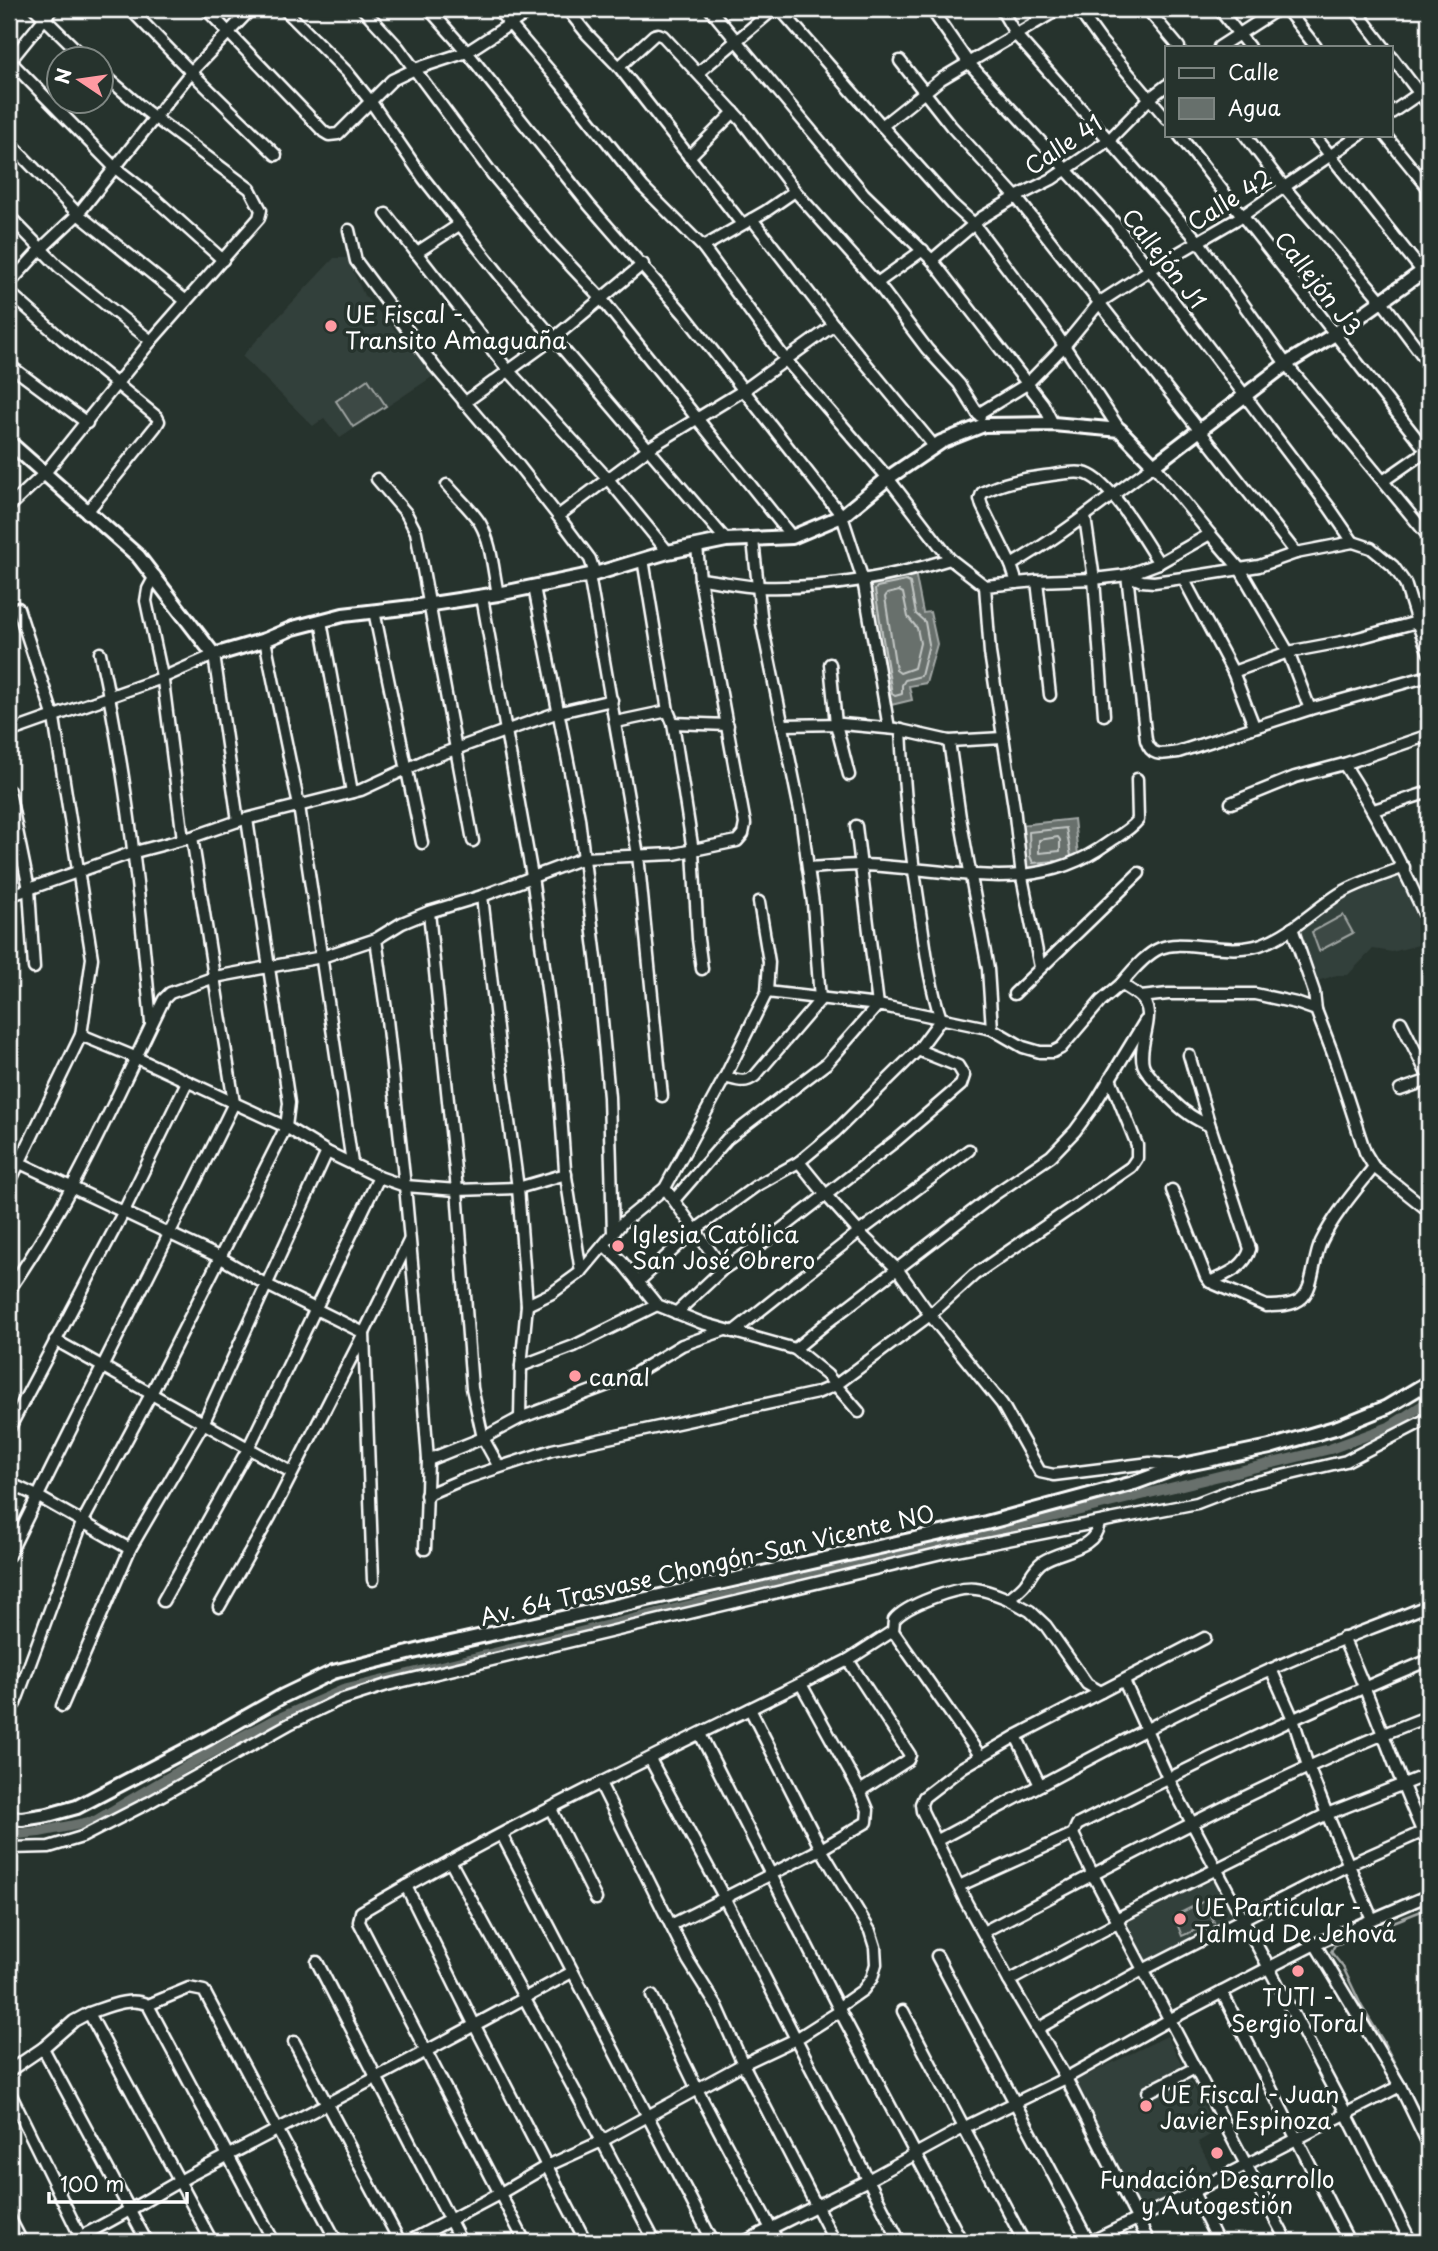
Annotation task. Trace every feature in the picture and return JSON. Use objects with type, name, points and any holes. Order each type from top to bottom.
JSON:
[{"type":"street","points":[[35,9],[73,46]]},
{"type":"street","points":[[52,9],[9,61],[114,167],[154,198],[223,260]]},
{"type":"street","points":[[130,9],[276,155]]},
{"type":"street","points":[[206,9],[329,135],[338,134],[392,80],[415,69],[467,52],[533,9]]},
{"type":"street","points":[[9,284],[78,214],[153,117],[251,9]]},
{"type":"street","points":[[284,9],[323,46],[371,102],[459,225],[726,540]]},
{"type":"street","points":[[363,9],[415,69],[452,122],[510,195],[551,245],[600,297],[792,537]]},
{"type":"street","points":[[429,9],[467,52],[589,205],[643,264],[842,516],[863,580],[888,728]]},
{"type":"street","points":[[496,9],[561,84],[643,187],[703,247],[785,359],[888,478],[950,559],[985,586],[1126,575],[1159,563],[1210,534]]},
{"type":"street","points":[[567,9],[934,446]]},
{"type":"street","points":[[710,9],[864,194],[932,260],[1043,404],[1054,424]]},
{"type":"street","points":[[698,73],[774,9]]},
{"type":"street","points":[[780,9],[952,204],[974,224],[1065,346],[1120,430],[1154,464],[1240,569],[1288,652],[1310,709]]},
{"type":"street","name":"Callejón J1","points":[[932,9],[968,62],[1067,169],[1151,269],[1329,506],[1353,542]]},
{"type":"street","points":[[1001,9],[1016,34],[1199,242],[1286,364],[1429,537]]},
{"type":"street","points":[[882,126],[923,92],[968,62],[1059,9]]},
{"type":"street","points":[[1078,9],[1101,41],[1165,117]]},
{"type":"street","points":[[1147,9],[1178,46]]},
{"type":"street","points":[[1219,9],[1248,46]]},
{"type":"street","points":[[1220,46],[1278,9]]},
{"type":"street","points":[[1354,9],[1383,46]]},
{"type":"street","points":[[1287,11],[1315,46]]},
{"type":"street","points":[[618,67],[654,35],[663,36],[734,113],[795,191],[877,283],[927,349],[959,384],[981,419]]},
{"type":"street","points":[[1392,57],[1429,106]]},
{"type":"street","points":[[900,61],[951,126],[1016,197],[1296,553]]},
{"type":"street","points":[[10,505],[44,474],[151,341],[259,218],[259,203],[250,189],[153,117],[116,85]]},
{"type":"street","name":"Calle 41","points":[[932,260],[974,224],[1016,197],[1052,179],[1109,140],[1165,87]]},
{"type":"street","points":[[1392,112],[1429,87]]},
{"type":"street","points":[[690,157],[734,113]]},
{"type":"street","name":"Callejón J3","points":[[1180,136],[1428,451]]},
{"type":"street","points":[[1246,136],[1284,187],[1381,300],[1429,364]]},
{"type":"street","points":[[1011,565],[1086,517],[1112,494],[1286,364],[1335,334],[1381,300],[1427,273],[1315,136]]},
{"type":"street","name":"Calle 42","points":[[981,419],[1027,384],[1065,346],[1100,302],[1242,216],[1358,136]]},
{"type":"street","points":[[1386,136],[1429,189]]},
{"type":"street","points":[[9,142],[78,214],[186,301]]},
{"type":"street","points":[[703,247],[795,191]]},
{"type":"street","points":[[386,214],[508,370],[608,478],[668,552]]},
{"type":"street","points":[[9,216],[59,267],[151,341]]},
{"type":"street","points":[[416,253],[459,225]]},
{"type":"street","points":[[349,230],[356,261],[464,403],[519,466],[590,559],[638,855],[662,1096]]},
{"type":"street","points":[[877,283],[923,250]]},
{"type":"street","points":[[464,403],[554,338],[600,297],[643,264]]},
{"type":"street","points":[[9,292],[158,417],[159,421],[86,512]]},
{"type":"street","points":[[558,516],[649,448],[744,390],[834,324]]},
{"type":"street","points":[[9,365],[87,423]]},
{"type":"street","points":[[9,732],[162,678],[214,655],[265,640],[293,628],[343,615],[482,597],[534,587],[592,575],[668,552],[726,540],[792,537],[842,516],[888,478],[934,446],[981,419],[1120,430]]},
{"type":"street","points":[[9,442],[138,556],[214,655],[289,1103],[286,1127],[151,1394],[82,1523],[15,1704]]},
{"type":"street","points":[[1383,481],[1428,451]]},
{"type":"street","points":[[1017,583],[980,499],[982,493],[997,485],[1023,478],[1081,473],[1091,475],[1112,494],[1159,563]]},
{"type":"street","points":[[377,479],[406,513],[416,532],[474,841]]},
{"type":"street","points":[[447,485],[481,525],[488,544],[498,594]]},
{"type":"street","points":[[1086,517],[1094,579],[1104,715]]},
{"type":"street","points":[[725,1077],[749,1081],[820,1000],[813,903],[801,815],[764,635],[754,540]]},
{"type":"street","points":[[1126,575],[1154,582],[1183,578],[1259,566],[1296,553],[1353,542],[1371,548],[1393,566],[1405,583],[1429,653]]},
{"type":"street","points":[[9,1290],[70,1188],[164,999],[170,993],[215,977],[322,957],[376,939],[402,923],[429,912],[482,896],[583,858],[693,851],[737,841],[743,834],[745,824],[700,579],[697,546]]},
{"type":"street","points":[[643,559],[693,851],[702,969]]},
{"type":"street","points":[[700,579],[758,587],[814,586],[863,580],[950,559]]},
{"type":"street","points":[[1126,575],[1148,748],[1160,755],[1178,752],[1310,709],[1429,676]]},
{"type":"street","points":[[9,1555],[234,1103],[215,977],[146,601],[148,589],[155,576]]},
{"type":"street","points":[[1183,578],[1233,672],[1254,726]]},
{"type":"street","points":[[1037,581],[1050,695]]},
{"type":"street","points":[[985,586],[990,653],[1022,877],[1040,967]]},
{"type":"street","points":[[534,587],[579,818],[609,1097],[613,1233]]},
{"type":"street","points":[[482,597],[532,876],[558,1071],[566,1174],[581,1272]]},
{"type":"street","points":[[9,1184],[81,1035],[92,958],[54,718],[18,608]]},
{"type":"street","points":[[374,611],[422,843]]},
{"type":"street","points":[[321,621],[352,792]]},
{"type":"street","points":[[1233,672],[1288,652],[1347,641],[1417,622]]},
{"type":"street","points":[[265,640],[299,806],[352,1163]]},
{"type":"street","points":[[100,653],[110,696],[133,853],[152,1025]]},
{"type":"street","points":[[830,664],[836,724],[849,775]]},
{"type":"street","points":[[9,896],[133,853],[242,820],[352,792],[505,731],[559,712],[612,700]]},
{"type":"street","points":[[616,722],[668,711]]},
{"type":"street","points":[[673,723],[728,726]]},
{"type":"street","points":[[783,725],[836,724],[888,728],[949,741],[1003,738]]},
{"type":"street","points":[[901,730],[905,799],[914,869],[933,993],[941,1019]]},
{"type":"street","points":[[1231,803],[1295,777],[1344,764],[1429,735]]},
{"type":"street","points":[[949,741],[988,969],[992,1029]]},
{"type":"street","points":[[1344,764],[1374,810],[1404,867],[1429,925]]},
{"type":"street","points":[[808,869],[861,865],[970,876],[1022,877],[1075,863],[1091,856],[1134,825],[1139,815],[1137,779]]},
{"type":"street","points":[[9,791],[29,889],[34,968]]},
{"type":"street","points":[[1374,810],[1429,792]]},
{"type":"street","points":[[674,1200],[727,1139],[827,1063],[878,1005],[856,826]]},
{"type":"street","points":[[767,992],[878,1005],[992,1029],[1023,1047],[1040,1052],[1053,1052],[1061,1048],[1101,1001],[1153,951],[1163,946],[1184,944],[1233,948],[1262,945],[1292,928],[1341,892],[1404,867]]},
{"type":"street","points":[[1014,994],[1139,873]]},
{"type":"street","points":[[482,896],[518,1188],[527,1305],[521,1367],[520,1418]]},
{"type":"street","points":[[527,1305],[552,1293],[581,1272],[622,1223],[666,1188],[767,992],[769,962],[759,902]]},
{"type":"street","points":[[429,912],[457,1190],[472,1388],[483,1438],[499,1467]]},
{"type":"street","points":[[1292,928],[1314,992],[1316,1010],[1365,1152],[1374,1167],[1429,1211]]},
{"type":"street","points":[[376,939],[405,1186],[428,1460],[425,1549]]},
{"type":"street","points":[[1121,984],[1141,997],[1149,1014],[1142,1051],[1143,1066],[1186,1113],[1210,1126]]},
{"type":"street","points":[[1141,997],[1168,994],[1255,994],[1316,1010]]},
{"type":"street","points":[[795,1349],[995,1194],[1051,1156],[1075,1131],[1149,1014]]},
{"type":"street","points":[[638,1282],[695,1230],[756,1186],[799,1162],[835,1132],[918,1050],[941,1019]]},
{"type":"street","points":[[1400,1090],[1429,1079],[1401,1022]]},
{"type":"street","points":[[81,1035],[286,1127],[327,1152],[379,1177],[405,1186],[457,1190],[518,1188],[566,1174]]},
{"type":"street","points":[[677,1313],[723,1269],[770,1238],[897,1140],[961,1086],[964,1076],[958,1066],[918,1050]]},
{"type":"street","points":[[1189,1055],[1250,1249],[1241,1265],[1210,1282]]},
{"type":"street","points":[[426,1495],[552,1450],[817,1393],[836,1385],[930,1315],[974,1275],[1131,1167],[1137,1158],[1137,1145],[1110,1078]]},
{"type":"street","points":[[9,1429],[187,1082]]},
{"type":"street","points":[[428,1460],[483,1438],[520,1418],[629,1377],[682,1345],[729,1331],[969,1150]]},
{"type":"street","points":[[62,1706],[130,1549],[203,1424],[327,1152]]},
{"type":"street","points":[[799,1162],[859,1233],[898,1270],[930,1315],[1002,1404],[1040,1472],[1054,1475],[1140,1464],[1184,1465]]},
{"type":"street","points":[[20,1163],[221,1258],[267,1285],[364,1333]]},
{"type":"street","points":[[1172,1190],[1210,1282],[1266,1306],[1275,1306],[1298,1302],[1309,1289],[1314,1260],[1330,1225],[1374,1167]]},
{"type":"street","points":[[163,1601],[249,1447],[379,1177]]},
{"type":"street","points":[[666,1188],[723,1269]]},
{"type":"street","points":[[219,1607],[270,1517],[410,1239]]},
{"type":"street","points":[[604,1245],[622,1262],[657,1305],[729,1331],[795,1349],[836,1385],[859,1412]]},
{"type":"street","points":[[521,1367],[574,1346],[657,1305]]},
{"type":"street","points":[[364,1333],[373,1580]]},
{"type":"street","points":[[55,1340],[291,1472]]},
{"type":"street","name":"Av. 64 Trasvase Chongón-San Vicente NO","points":[[9,1818],[48,1815],[77,1807],[283,1696],[333,1672],[362,1663],[986,1523],[1134,1483],[1184,1465],[1269,1447],[1338,1427],[1387,1407],[1429,1382]]},
{"type":"street","points":[[9,1848],[49,1847],[82,1837],[148,1804],[291,1723],[337,1702],[387,1685],[946,1552],[1197,1503],[1244,1485],[1334,1465],[1429,1418]]},
{"type":"street","points":[[9,1483],[130,1549]]},
{"type":"street","points":[[1008,1599],[1044,1561],[1089,1542],[1096,1534],[1099,1523]]},
{"type":"street","points":[[525,2242],[359,1922],[361,1912],[450,1861],[600,1783],[848,1660],[893,1631],[896,1616],[951,1591],[977,1588],[1008,1599],[1030,1611],[1046,1626],[1087,1684],[1101,1692]]},
{"type":"street","points":[[936,1841],[1146,1730],[1271,1669],[1429,1605]]},
{"type":"street","points":[[893,1631],[981,1757]]},
{"type":"street","points":[[1149,2242],[1066,2078],[959,1886],[921,1804],[924,1797],[1016,1736],[1205,1638]]},
{"type":"street","points":[[1343,1638],[1366,1687],[1401,1785],[1426,1831],[1429,1846]]},
{"type":"street","points":[[848,1660],[910,1755],[908,1760],[860,1791]]},
{"type":"street","points":[[959,1886],[1073,1834],[1077,1825],[1168,1778],[1293,1719],[1429,1660]]},
{"type":"street","points":[[1271,1669],[1293,1719],[1327,1814],[1372,1919]]},
{"type":"street","points":[[1124,1681],[1168,1778],[1346,2113],[1411,2242]]},
{"type":"street","points":[[671,1925],[772,1875],[867,1822],[868,1810],[860,1791],[801,1684]]},
{"type":"street","points":[[408,2242],[547,2166],[602,2141],[743,2064],[796,2039],[839,2009],[872,1979],[876,1964],[870,1931],[821,1849],[750,1709]]},
{"type":"street","points":[[983,1932],[1308,1766],[1429,1716]]},
{"type":"street","points":[[700,1734],[839,2009],[962,2242]]},
{"type":"street","points":[[1016,1736],[1040,1786]]},
{"type":"street","points":[[650,1759],[725,1899],[900,2242]]},
{"type":"street","points":[[1009,1980],[1118,1920],[1327,1814],[1429,1774]]},
{"type":"street","points":[[600,1783],[688,1959],[718,2008],[743,2064],[835,2242]]},
{"type":"street","points":[[551,1809],[596,1899]]},
{"type":"street","points":[[1037,2029],[1143,1969],[1348,1865],[1426,1831]]},
{"type":"street","points":[[1073,1834],[1287,2242]]},
{"type":"street","points":[[502,1835],[713,2242]]},
{"type":"street","points":[[450,1861],[654,2242]]},
{"type":"street","points":[[405,1886],[586,2242]]},
{"type":"street","points":[[744,2242],[868,2180],[965,2127],[1066,2078],[1169,2020],[1315,1944],[1429,1895]]},
{"type":"street","points":[[1315,1944],[1401,2086],[1429,2146]]},
{"type":"street","points":[[937,1956],[1089,2242],[1194,2192],[1401,2086]]},
{"type":"street","points":[[317,1962],[461,2242]]},
{"type":"street","points":[[68,2242],[82,2240],[180,2180],[378,2078],[572,1972]]},
{"type":"street","points":[[148,2005],[190,1988],[204,1991],[337,2242]]},
{"type":"street","points":[[1222,1992],[1349,2242]]},
{"type":"street","points":[[652,1996],[696,2089],[778,2242]]},
{"type":"street","points":[[9,2071],[43,2048],[68,2025],[89,2013],[121,2003],[141,2002],[148,2005],[274,2242]]},
{"type":"street","points":[[903,2011],[1024,2242]]},
{"type":"street","points":[[89,2013],[212,2242]]},
{"type":"street","points":[[294,2042],[400,2242]]},
{"type":"street","points":[[43,2048],[147,2242]]},
{"type":"street","points":[[1148,2092],[1195,2068]]},
{"type":"street","points":[[9,2091],[82,2240]]},
{"type":"street","points":[[1194,2192],[1218,2242]]},
{"type":"street","points":[[9,2217],[22,2242]]},
{"type":"shaded area","name":"UE Fiscal - Transito Amaguaña","points":[[334,258],[347,258],[364,295],[435,375],[340,438],[324,418],[313,426],[242,356]]},
{"type":"shaded area","points":[[368,379],[386,406],[353,427],[336,401]]},
{"type":"shaded area","points":[[1400,873],[1426,943],[1392,952],[1373,949],[1348,975],[1317,981],[1299,928],[1335,904]]},
{"type":"shaded area","points":[[1343,915],[1353,933],[1319,951],[1312,932]]},
{"type":"shaded area","name":"UE Particular - Talmud De Jehová","points":[[1215,1879],[1233,1916],[1146,1960],[1127,1922]]},
{"type":"shaded area","points":[[1204,1901],[1214,1922],[1182,1936],[1174,1916]]},
{"type":"shaded area","name":"UE Fiscal - Juan Javier Espinoza","points":[[1167,2036],[1217,2131],[1198,2142],[1214,2173],[1139,2211],[1075,2081]]},
{"type":"water","points":[[915,572],[923,613],[930,612],[937,644],[926,683],[909,686],[912,700],[887,706],[866,582]]},
{"type":"water","points":[[1074,819],[1079,864],[1029,873],[1023,858],[1021,825]]},
{"type":"waterway","points":[[9,1835],[95,1821],[201,1758],[270,1722],[343,1690],[1330,1449],[1389,1427],[1429,1401]]},
{"type":"waterway","points":[[1429,1908],[1335,1945],[1331,1952],[1343,1967],[1422,2116],[1429,2115]]},
{"type":"place","name":"UE Fiscal - Transito Amaguaña","points":[[331,326]]},
{"type":"place","name":"Iglesia Católica San José Obrero","points":[[618,1246]]},
{"type":"place","name":"canal","points":[[575,1376]]},
{"type":"place","name":"UE Particular - Talmud De Jehová","points":[[1180,1919]]},
{"type":"place","name":"TUTI - Sergio Toral","points":[[1298,1971]]},
{"type":"place","name":"UE Fiscal - Juan Javier Espinoza","points":[[1146,2106]]},
{"type":"place","name":"Fundación Desarrollo y Autogestión","points":[[1217,2153]]}]
